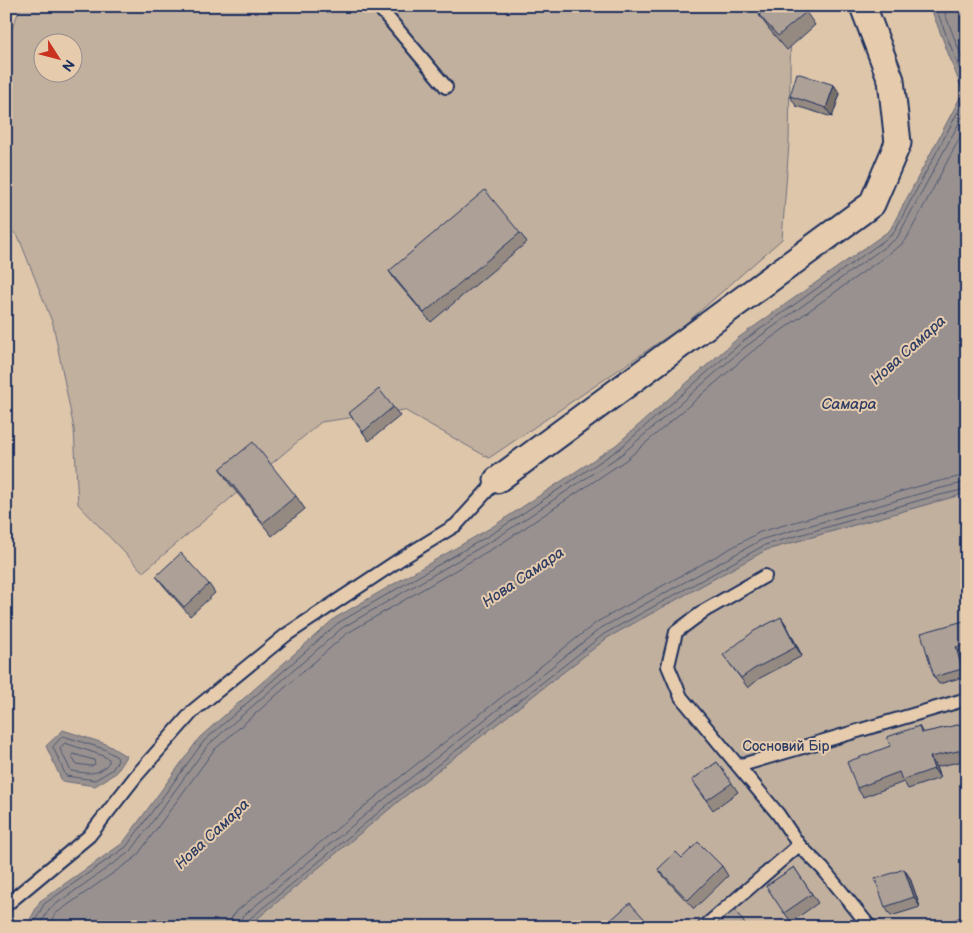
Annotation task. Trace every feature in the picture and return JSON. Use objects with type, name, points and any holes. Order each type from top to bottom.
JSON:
[{"type":"street","points":[[497,480],[872,204],[898,143],[891,80],[863,6]]},
{"type":"lane","points":[[378,6],[446,87]]},
{"type":"lane","points":[[6,904],[88,836],[136,776],[194,710],[286,635],[456,524],[497,480]]},
{"type":"lane","points":[[765,576],[704,611],[676,632],[668,666],[681,697],[778,814],[799,844],[823,869],[870,927]]},
{"type":"lane","points":[[738,766],[967,699]]},
{"type":"lane","points":[[704,927],[799,844]]},
{"type":"lane","points":[[956,927],[967,923]]},
{"type":"green space","points":[[21,6],[791,6],[789,144],[782,239],[683,326],[489,458],[404,410],[321,422],[143,572],[78,504],[74,429],[53,324],[19,238],[6,224],[6,43]]},
{"type":"green space","name":"Сосновий Бір","points":[[967,493],[967,927],[247,927],[405,796],[607,638],[766,550]]},
{"type":"water","name":"Самара","points":[[930,6],[967,6],[967,493],[766,550],[607,638],[405,796],[247,927],[26,927],[40,901],[123,843],[200,737],[335,618],[492,527],[616,445],[738,338],[890,230],[963,92]]},
{"type":"water","points":[[63,730],[106,744],[126,756],[116,773],[95,786],[62,781],[46,746]]},
{"type":"building","points":[[770,6],[801,6],[806,12],[778,36],[759,15]]},
{"type":"building","points":[[797,73],[834,85],[826,108],[790,96]]},
{"type":"building","points":[[485,190],[520,233],[424,313],[389,271]]},
{"type":"building","points":[[379,389],[393,407],[363,432],[349,413]]},
{"type":"building","points":[[253,442],[296,496],[263,523],[220,469]]},
{"type":"building","points":[[181,553],[209,584],[184,607],[156,576]]},
{"type":"building","points":[[781,617],[796,647],[741,678],[723,655],[754,631]]},
{"type":"building","points":[[967,620],[967,644],[956,647],[962,669],[934,677],[921,633]]},
{"type":"building","points":[[967,723],[967,749],[930,757],[934,769],[902,780],[899,772],[857,788],[847,762],[890,746],[887,737],[919,726],[921,733]]},
{"type":"building","points":[[717,762],[732,783],[707,800],[692,780]]},
{"type":"building","points":[[698,842],[722,866],[688,900],[658,869],[676,852],[682,858]]},
{"type":"building","points":[[794,867],[812,894],[784,913],[766,886]]},
{"type":"building","points":[[904,869],[914,897],[885,907],[875,879]]},
{"type":"building","points":[[630,903],[650,925],[648,927],[603,927]]},
{"type":"building","points":[[735,910],[747,927],[712,927]]},
{"type":"water label","name":"Нова Самара","points":[[908,350]]},
{"type":"water label","name":"Нова Самара","points":[[523,577]]},
{"type":"water label","name":"Нова Самара","points":[[212,834]]}]
